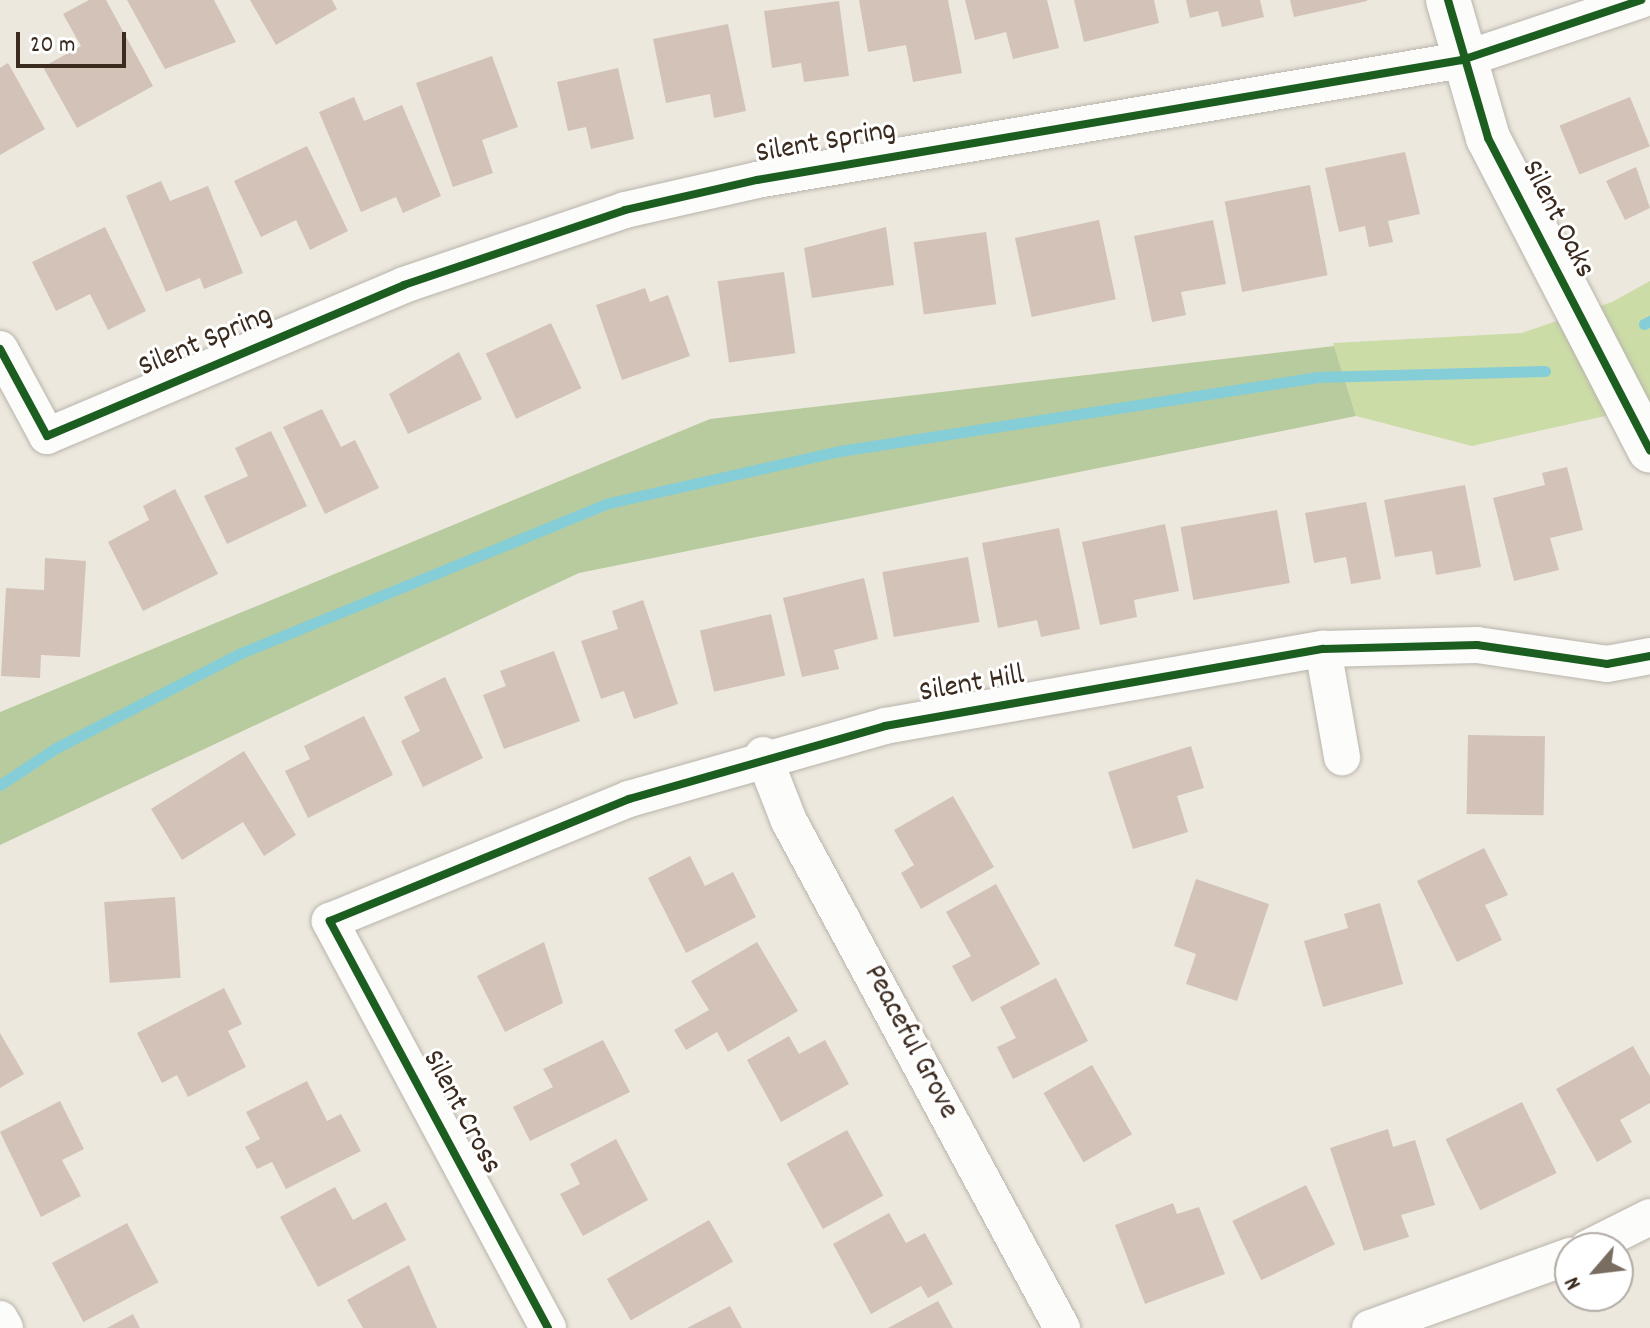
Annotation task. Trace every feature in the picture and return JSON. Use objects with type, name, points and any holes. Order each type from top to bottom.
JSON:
[{"type":"street","name":"Silent Oaks","points":[[1448,0],[1462,60],[1512,191],[1650,450]]},
{"type":"street","name":"Silent Spring","points":[[0,349],[47,436],[404,285],[625,210],[757,180],[1462,60],[1641,0]]},
{"type":"street","name":"Silent Hill","points":[[330,921],[629,799],[763,755],[885,726],[1323,649],[1477,645],[1607,664],[1650,656]]},
{"type":"street","points":[[1323,649],[1342,757]]},
{"type":"street","name":"Peaceful Grove","points":[[763,755],[789,821],[1062,1328]]},
{"type":"street","name":"Silent Cross","points":[[330,921],[548,1328]]},
{"type":"street","points":[[1620,1232],[1650,1217]]},
{"type":"street","points":[[1370,1328],[1554,1262]]},
{"type":"street","points":[[0,1319],[5,1328]]},
{"type":"green space","points":[[1650,281],[1650,406],[1472,446],[1356,416],[1333,343],[1522,333],[1612,302]]},
{"type":"green space","points":[[1334,346],[1356,416],[579,573],[0,845],[0,712],[710,419]]},
{"type":"building","points":[[89,0],[106,0],[153,86],[77,128],[43,67],[81,46],[63,14]]},
{"type":"building","points":[[127,0],[214,0],[236,42],[165,69]]},
{"type":"building","points":[[250,0],[332,0],[337,9],[276,45]]},
{"type":"building","points":[[859,0],[948,0],[962,73],[913,82],[906,45],[868,52]]},
{"type":"building","points":[[965,0],[1047,0],[1059,48],[1013,59],[1006,32],[975,40]]},
{"type":"building","points":[[1074,0],[1154,0],[1159,23],[1084,42]]},
{"type":"building","points":[[1186,0],[1260,0],[1264,17],[1222,27],[1218,11],[1190,18]]},
{"type":"building","points":[[1290,0],[1367,0],[1367,1],[1294,17]]},
{"type":"building","points":[[839,1],[849,76],[804,82],[801,63],[772,68],[764,11]]},
{"type":"building","points":[[728,24],[746,111],[714,118],[710,94],[666,103],[653,39]]},
{"type":"building","points":[[492,56],[518,127],[482,140],[493,173],[453,187],[416,83]]},
{"type":"building","points":[[8,63],[45,129],[0,155],[0,68]]},
{"type":"building","points":[[618,68],[634,139],[591,149],[586,127],[568,131],[557,82]]},
{"type":"building","points":[[354,97],[364,121],[402,105],[441,196],[403,213],[396,197],[361,212],[319,112]]},
{"type":"building","points":[[1630,97],[1650,146],[1579,175],[1560,125]]},
{"type":"building","points":[[307,146],[348,231],[310,250],[296,220],[261,237],[234,181]]},
{"type":"building","points":[[1405,152],[1420,214],[1388,221],[1393,242],[1369,247],[1365,226],[1339,232],[1325,168]]},
{"type":"building","points":[[1636,167],[1650,208],[1625,220],[1606,181]]},
{"type":"building","points":[[161,181],[170,201],[208,186],[243,273],[204,289],[200,278],[166,292],[126,196]]},
{"type":"building","points":[[1310,185],[1328,275],[1242,292],[1225,202]]},
{"type":"building","points":[[1099,220],[1116,299],[1032,317],[1015,238]]},
{"type":"building","points":[[1213,220],[1226,284],[1181,292],[1186,315],[1152,322],[1134,236]]},
{"type":"building","points":[[105,227],[146,311],[108,330],[90,294],[56,311],[32,262]]},
{"type":"building","points":[[886,227],[894,285],[812,298],[804,248]]},
{"type":"building","points":[[986,232],[996,304],[924,314],[914,242]]},
{"type":"building","points":[[784,272],[795,353],[729,363],[718,281]]},
{"type":"building","points":[[645,288],[650,302],[668,295],[690,356],[622,380],[596,305]]},
{"type":"building","points":[[551,323],[581,388],[516,419],[486,353]]},
{"type":"building","points":[[459,352],[482,399],[408,434],[389,394]]},
{"type":"building","points":[[322,409],[341,447],[355,440],[379,488],[325,514],[283,427]]},
{"type":"building","points":[[271,431],[307,506],[227,544],[204,496],[248,476],[235,448]]},
{"type":"building","points":[[1567,467],[1583,530],[1550,538],[1559,570],[1514,581],[1493,498],[1545,485],[1542,473]]},
{"type":"building","points":[[1465,485],[1481,567],[1436,575],[1432,551],[1395,557],[1384,500]]},
{"type":"building","points":[[175,489],[218,574],[143,611],[108,542],[149,520],[143,506]]},
{"type":"building","points":[[1366,502],[1381,579],[1351,584],[1346,557],[1314,563],[1305,513]]},
{"type":"building","points":[[1277,510],[1290,583],[1193,600],[1180,527]]},
{"type":"building","points":[[1165,524],[1179,591],[1134,600],[1137,617],[1100,625],[1082,542]]},
{"type":"building","points":[[1059,528],[1080,629],[1041,637],[1037,620],[998,628],[982,543]]},
{"type":"building","points":[[968,557],[979,622],[894,637],[882,572]]},
{"type":"building","points":[[45,558],[86,561],[80,657],[41,655],[40,678],[1,676],[6,588],[44,590]]},
{"type":"building","points":[[864,578],[878,639],[834,650],[839,669],[802,677],[783,598]]},
{"type":"building","points":[[643,600],[678,704],[634,719],[624,691],[601,699],[581,641],[618,629],[612,611]]},
{"type":"building","points":[[771,614],[785,675],[714,692],[700,630]]},
{"type":"building","points":[[554,651],[580,721],[504,749],[483,695],[506,686],[500,671]]},
{"type":"building","points":[[445,677],[483,758],[423,787],[401,741],[420,731],[404,697]]},
{"type":"building","points":[[364,716],[393,775],[308,818],[285,771],[310,759],[304,746]]},
{"type":"building","points":[[1468,735],[1545,736],[1544,815],[1467,814]]},
{"type":"building","points":[[1191,746],[1204,788],[1177,796],[1188,832],[1133,849],[1108,772]]},
{"type":"building","points":[[244,751],[296,835],[264,856],[243,822],[182,860],[151,809]]},
{"type":"building","points":[[953,796],[994,867],[921,909],[901,873],[914,865],[894,830]]},
{"type":"building","points":[[1484,848],[1508,895],[1485,905],[1502,940],[1457,962],[1417,881]]},
{"type":"building","points":[[690,856],[705,886],[733,872],[756,917],[686,953],[648,878]]},
{"type":"building","points":[[1196,879],[1269,904],[1237,1001],[1186,984],[1196,954],[1174,946]]},
{"type":"building","points":[[996,884],[1040,964],[972,1002],[952,966],[971,956],[946,912]]},
{"type":"building","points":[[175,897],[181,978],[110,983],[104,902]]},
{"type":"building","points":[[1380,903],[1403,984],[1323,1007],[1304,941],[1348,928],[1344,914]]},
{"type":"building","points":[[544,942],[563,1003],[505,1032],[477,976]]},
{"type":"building","points":[[757,942],[798,1011],[728,1052],[717,1032],[686,1050],[674,1030],[709,1010],[691,981]]},
{"type":"building","points":[[1056,978],[1088,1041],[1013,1079],[997,1047],[1016,1038],[1000,1007]]},
{"type":"building","points":[[224,988],[242,1024],[228,1031],[246,1067],[188,1097],[177,1075],[162,1083],[137,1033]]},
{"type":"building","points":[[0,1033],[24,1074],[0,1088]]},
{"type":"building","points":[[789,1036],[799,1054],[825,1040],[849,1084],[781,1122],[747,1060]]},
{"type":"building","points":[[603,1040],[630,1092],[530,1141],[513,1107],[553,1087],[543,1069]]},
{"type":"building","points":[[1633,1046],[1650,1076],[1650,1103],[1620,1120],[1632,1142],[1597,1162],[1556,1089]]},
{"type":"building","points":[[1092,1065],[1132,1134],[1084,1162],[1044,1093]]},
{"type":"building","points":[[307,1081],[327,1121],[341,1114],[361,1151],[286,1189],[272,1162],[257,1169],[245,1147],[260,1139],[246,1112]]},
{"type":"building","points":[[60,1101],[84,1149],[62,1160],[81,1196],[41,1217],[0,1132]]},
{"type":"building","points":[[1522,1102],[1557,1173],[1480,1210],[1446,1139]]},
{"type":"building","points":[[1388,1129],[1393,1147],[1415,1140],[1435,1205],[1401,1215],[1409,1237],[1364,1251],[1330,1148]]},
{"type":"building","points":[[847,1130],[883,1196],[823,1229],[787,1163]]},
{"type":"building","points":[[616,1139],[648,1200],[583,1236],[560,1194],[580,1184],[570,1164]]},
{"type":"building","points":[[1306,1185],[1335,1244],[1261,1280],[1232,1221]]},
{"type":"building","points":[[335,1187],[353,1220],[386,1202],[406,1240],[318,1287],[280,1217]]},
{"type":"building","points":[[1173,1203],[1177,1214],[1199,1207],[1225,1274],[1145,1304],[1115,1225]]},
{"type":"building","points":[[889,1213],[906,1243],[925,1233],[953,1284],[928,1298],[921,1286],[871,1314],[833,1244]]},
{"type":"building","points":[[709,1220],[733,1262],[631,1321],[607,1279]]},
{"type":"building","points":[[127,1223],[158,1282],[83,1322],[52,1263]]},
{"type":"building","points":[[409,1265],[437,1328],[363,1328],[347,1300]]},
{"type":"building","points":[[938,1301],[953,1328],[888,1328]]},
{"type":"building","points":[[730,1306],[742,1328],[687,1328]]},
{"type":"building","points":[[133,1314],[140,1328],[107,1328]]},
{"type":"waterway","points":[[1644,324],[1650,321]]},
{"type":"waterway","points":[[0,785],[56,748],[241,653],[609,503],[840,451],[1316,377],[1545,371]]},
{"type":"cycle path","points":[[1448,0],[1488,138],[1650,450]]},
{"type":"cycle path","points":[[0,349],[47,436],[404,285],[625,210],[757,180],[1462,60],[1641,0]]},
{"type":"cycle path","points":[[548,1328],[330,921],[629,799],[885,726],[1323,649],[1477,645],[1607,664],[1650,656]]}]
